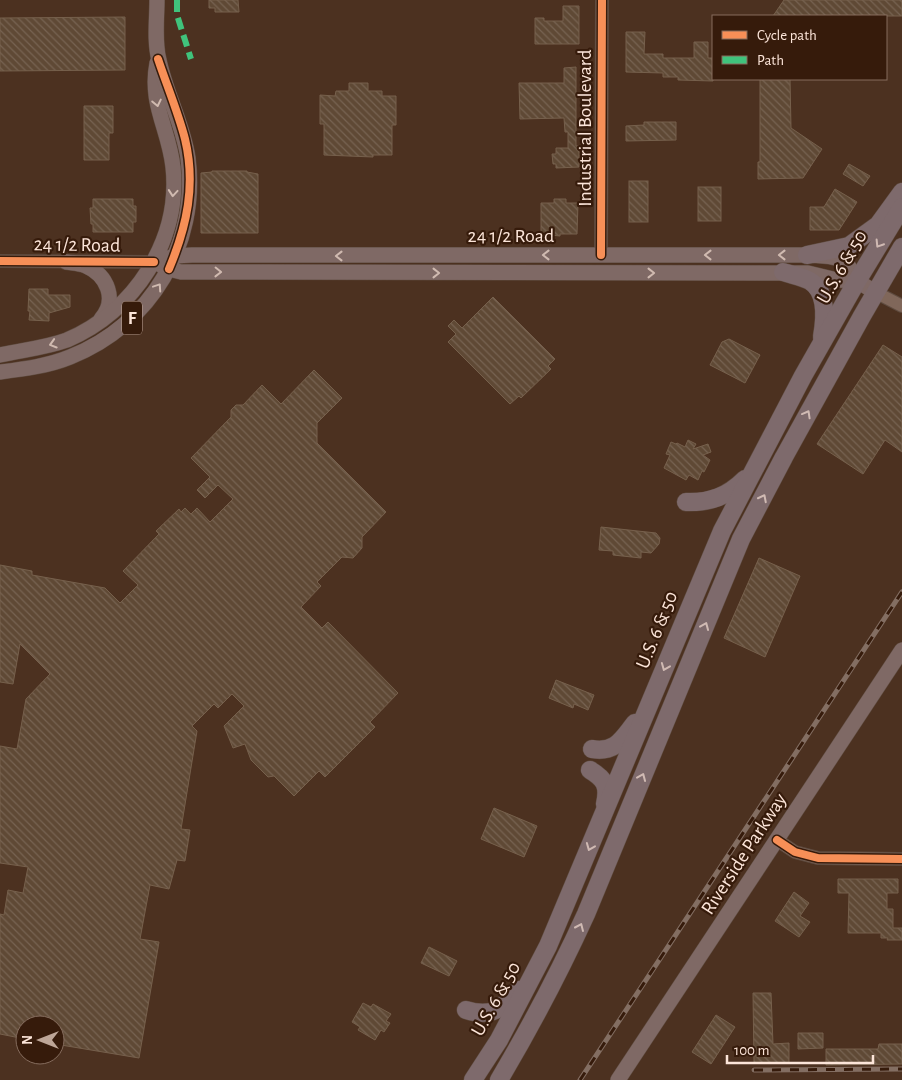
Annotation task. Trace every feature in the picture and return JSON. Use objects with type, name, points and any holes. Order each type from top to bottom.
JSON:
[{"type":"highway","points":[[807,255],[849,246],[878,225],[902,192]]},
{"type":"highway","name":"U.S. 6 & 50","points":[[473,1080],[503,1032],[556,930],[722,530],[821,345],[902,207]]},
{"type":"highway","name":"U.S. 6 & 50","points":[[498,1080],[526,1034],[560,971],[586,914],[742,539],[784,457],[902,247]]},
{"type":"highway","points":[[783,272],[811,282],[821,294],[825,314],[821,345]]},
{"type":"highway","points":[[686,502],[700,503],[721,497],[744,480],[756,465]]},
{"type":"highway","points":[[592,749],[604,750],[612,748],[650,705]]},
{"type":"highway","points":[[590,770],[604,780],[607,788],[601,820]]},
{"type":"highway","points":[[510,1080],[528,1046],[560,971]]},
{"type":"highway","points":[[466,1010],[482,1014],[488,1013],[508,1002],[518,990],[526,990]]},
{"type":"highway","points":[[488,1080],[506,1047],[503,1032]]},
{"type":"main road","name":"F","points":[[0,354],[50,345],[66,340],[97,324],[124,301],[154,262],[165,236],[172,202],[174,180],[169,145],[154,88],[158,59],[157,0]]},
{"type":"main road","name":"F","points":[[0,372],[54,362],[81,352],[106,339],[128,322],[147,302],[172,263],[184,232],[188,212],[189,173],[185,140],[158,59]]},
{"type":"main road","name":"24 1/2 Road","points":[[154,262],[601,255],[807,255],[841,260],[846,263],[857,281],[875,292]]},
{"type":"main road","points":[[531,273],[546,269],[586,265],[597,260],[601,255]]},
{"type":"main road","points":[[596,273],[606,264],[645,260],[661,255]]},
{"type":"main road","points":[[66,262],[82,264],[93,270],[104,281],[108,289],[109,303],[104,316],[97,324]]},
{"type":"main road","name":"24 1/2 Road","points":[[172,263],[181,272],[783,272],[808,273],[837,280],[857,281]]},
{"type":"main road","name":"Riverside Parkway","points":[[618,1080],[902,650]]},
{"type":"street","name":"Industrial Boulevard","points":[[601,255],[602,0]]},
{"type":"street","name":"24 1/2 Road","points":[[0,261],[154,262]]},
{"type":"street","points":[[875,292],[902,306]]},
{"type":"street","points":[[777,840],[795,852],[818,858],[902,859]]},
{"type":"building","points":[[209,0],[238,0],[239,12],[215,12],[215,8],[209,8]]},
{"type":"building","points":[[784,0],[902,0],[902,16],[774,15]]},
{"type":"building","points":[[563,6],[579,6],[579,44],[535,44],[535,18],[544,18],[544,21],[563,21]]},
{"type":"building","points":[[125,17],[125,70],[0,71],[0,18]]},
{"type":"building","points":[[626,32],[645,32],[644,54],[663,54],[663,58],[694,58],[694,42],[708,42],[708,58],[712,58],[713,81],[678,80],[678,77],[663,77],[663,73],[626,72]]},
{"type":"building","points":[[576,67],[576,146],[579,146],[579,167],[556,168],[556,164],[553,164],[552,154],[556,154],[556,148],[568,148],[568,132],[565,132],[564,118],[520,119],[519,83],[564,83],[564,68]]},
{"type":"building","points":[[760,80],[790,80],[791,128],[822,149],[803,178],[758,179],[758,162],[760,162]]},
{"type":"building","points":[[349,83],[368,83],[368,91],[382,91],[382,96],[396,96],[396,125],[392,125],[392,155],[373,155],[373,157],[324,155],[324,124],[320,124],[320,95],[335,96],[336,91],[349,91]]},
{"type":"building","points":[[84,106],[113,106],[113,133],[109,133],[109,160],[84,160]]},
{"type":"building","points":[[644,122],[676,122],[676,140],[626,141],[626,126],[644,125]]},
{"type":"building","points":[[849,164],[870,176],[863,186],[843,174]]},
{"type":"building","points":[[212,171],[247,171],[258,174],[258,233],[201,233],[201,173]]},
{"type":"building","points":[[629,181],[648,181],[648,222],[629,222]]},
{"type":"building","points":[[698,187],[721,187],[721,221],[698,221]]},
{"type":"building","points":[[835,189],[857,202],[839,230],[810,230],[810,207],[824,207]]},
{"type":"building","points":[[93,199],[133,199],[133,206],[136,206],[136,222],[133,222],[133,232],[93,232],[90,208],[93,208]]},
{"type":"building","points":[[554,199],[566,199],[566,203],[578,203],[577,234],[560,234],[560,236],[541,234],[541,203],[554,203]]},
{"type":"building","points":[[29,289],[48,289],[48,295],[70,295],[70,307],[49,313],[49,321],[29,320]]},
{"type":"building","points":[[493,297],[555,359],[548,366],[551,369],[521,398],[519,396],[510,404],[448,342],[456,334],[448,326],[454,320],[462,328]]},
{"type":"building","points":[[729,339],[760,355],[745,383],[710,365],[722,342]]},
{"type":"building","points":[[883,345],[902,357],[902,452],[885,440],[863,474],[817,444]]},
{"type":"building","points":[[314,370],[342,398],[317,423],[317,443],[386,512],[362,537],[362,548],[353,558],[342,557],[317,582],[321,586],[301,607],[322,628],[328,622],[398,693],[370,722],[375,727],[325,777],[319,771],[294,796],[274,776],[268,777],[251,760],[245,744],[233,748],[224,726],[244,706],[232,694],[218,708],[214,704],[192,726],[197,731],[181,829],[190,830],[185,861],[177,860],[169,889],[150,885],[140,939],[159,942],[139,1058],[65,1046],[65,1015],[15,1015],[15,1037],[0,1034],[0,914],[4,915],[8,890],[23,893],[28,867],[0,863],[0,746],[17,749],[26,699],[50,674],[20,644],[13,684],[0,682],[0,565],[32,571],[32,575],[105,588],[120,603],[138,585],[123,571],[159,534],[156,531],[179,509],[181,512],[185,508],[191,514],[197,508],[210,522],[233,499],[218,485],[205,498],[197,490],[210,477],[191,458],[231,417],[231,410],[236,405],[243,405],[262,385],[281,404]]},
{"type":"building","points":[[688,440],[696,444],[693,449],[708,444],[711,452],[703,455],[710,460],[698,480],[689,475],[686,480],[664,468],[670,455],[666,454],[671,442],[685,447]]},
{"type":"building","points":[[601,527],[656,533],[660,538],[659,544],[651,553],[641,552],[641,558],[613,555],[613,551],[599,550]]},
{"type":"building","points":[[759,558],[800,576],[765,657],[724,638]]},
{"type":"building","points":[[556,680],[594,695],[588,710],[574,704],[573,708],[549,698]]},
{"type":"building","points":[[494,808],[537,826],[524,857],[481,839]]},
{"type":"building","points":[[838,879],[898,879],[898,893],[887,893],[887,909],[893,909],[893,928],[902,928],[902,940],[881,938],[881,933],[848,933],[849,893],[838,893]]},
{"type":"building","points":[[794,892],[809,903],[800,916],[810,922],[799,937],[775,921]]},
{"type":"building","points":[[429,947],[457,961],[449,976],[421,963]]},
{"type":"building","points":[[753,993],[771,993],[773,1044],[789,1043],[789,1063],[754,1063]]},
{"type":"building","points":[[363,1003],[371,1007],[373,1004],[391,1014],[386,1021],[390,1023],[384,1032],[381,1030],[375,1040],[358,1030],[360,1027],[352,1022]]},
{"type":"building","points":[[716,1015],[735,1027],[711,1064],[692,1052]]},
{"type":"building","points":[[798,1033],[823,1033],[823,1048],[798,1049]]},
{"type":"building","points":[[879,1044],[902,1044],[902,1064],[826,1065],[826,1049],[878,1049]]},
{"type":"railway","points":[[580,1080],[902,592]]},
{"type":"railway","points":[[754,1070],[902,1069]]},
{"type":"marked path","points":[[177,0],[177,15],[191,59]]},
{"type":"cycle path","points":[[601,255],[602,0]]},
{"type":"cycle path","points":[[158,59],[185,139],[190,173],[190,189],[185,221],[169,269]]},
{"type":"cycle path","points":[[0,261],[154,262]]},
{"type":"cycle path","points":[[777,840],[795,852],[818,858],[902,859]]}]
